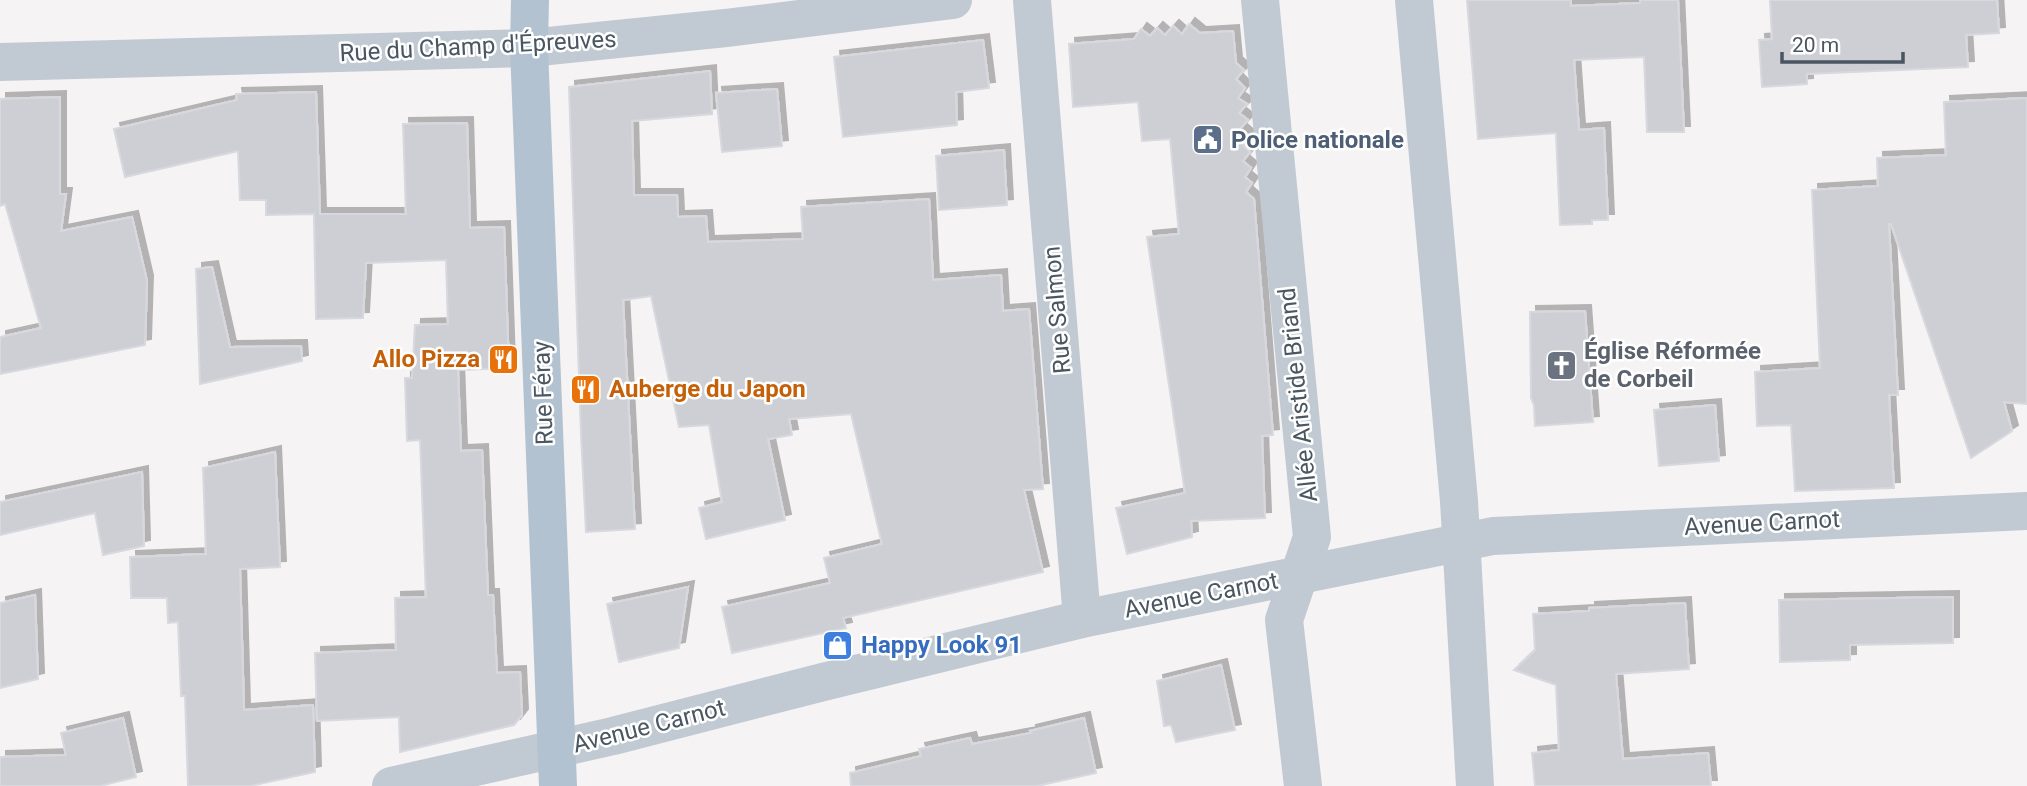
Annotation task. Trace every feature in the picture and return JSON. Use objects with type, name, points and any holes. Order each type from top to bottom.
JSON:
[{"type":"main road","name":"Rue Féray","points":[[530,0],[529,48],[558,786]]},
{"type":"street","name":"Rue du Champ d'Épreuves","points":[[0,62],[529,48],[726,28],[953,0]]},
{"type":"street","name":"Rue Salmon","points":[[1032,0],[1082,619]]},
{"type":"street","name":"Allée Aristide Briand","points":[[1260,0],[1312,537],[1284,620],[1304,786]]},
{"type":"street","points":[[1414,0],[1462,541],[1475,786]]},
{"type":"street","name":"Avenue Carnot","points":[[391,786],[613,736],[1082,619],[1462,541],[1493,536],[2027,511]]},
{"type":"building","points":[[1467,0],[1571,0],[1571,6],[1640,3],[1640,0],[1678,0],[1684,132],[1647,132],[1644,57],[1574,60],[1579,130],[1604,128],[1608,220],[1592,220],[1592,224],[1560,225],[1556,133],[1478,139]]},
{"type":"building","points":[[1770,0],[1997,0],[1999,33],[1966,35],[1968,67],[1807,74],[1807,84],[1762,87],[1759,40],[1772,39]]},
{"type":"building","points":[[1189,24],[1200,33],[1233,31],[1236,63],[1244,70],[1236,79],[1245,88],[1238,98],[1247,104],[1239,113],[1248,120],[1240,129],[1249,137],[1243,145],[1250,152],[1243,161],[1251,168],[1245,177],[1252,183],[1246,192],[1254,199],[1273,435],[1262,436],[1265,518],[1191,521],[1192,537],[1127,554],[1116,508],[1185,493],[1147,237],[1179,234],[1170,139],[1142,141],[1138,102],[1073,107],[1069,44],[1134,39],[1141,29],[1150,36],[1157,28],[1165,35],[1173,26],[1182,34]]},
{"type":"building","points":[[983,40],[989,88],[956,92],[957,125],[843,137],[834,57]]},
{"type":"building","points":[[710,71],[712,114],[632,121],[634,195],[677,195],[678,217],[706,216],[708,242],[803,239],[801,207],[929,199],[933,280],[1001,275],[1003,311],[1029,309],[1043,489],[1024,490],[1043,572],[843,618],[846,628],[732,653],[722,607],[830,583],[824,558],[882,544],[851,414],[789,419],[792,435],[768,439],[785,520],[706,539],[699,508],[722,502],[709,425],[679,427],[651,296],[623,300],[635,529],[586,532],[569,87]]},
{"type":"building","points":[[777,89],[782,146],[722,152],[716,93]]},
{"type":"building","points":[[316,92],[320,214],[406,214],[403,124],[467,123],[470,228],[504,227],[509,368],[458,370],[461,451],[482,450],[488,595],[493,595],[497,673],[520,672],[522,715],[514,725],[400,752],[399,717],[317,721],[315,653],[396,650],[395,598],[426,597],[420,440],[407,441],[405,378],[412,378],[415,325],[448,324],[446,260],[366,263],[363,318],[316,319],[314,214],[266,215],[266,200],[240,200],[238,151],[125,177],[114,129],[237,100],[236,94]]},
{"type":"building","points":[[60,97],[60,194],[66,194],[61,231],[132,217],[147,281],[145,345],[0,374],[0,337],[41,328],[5,204],[0,206],[0,99]]},
{"type":"building","points":[[2027,98],[2027,404],[2004,402],[2012,431],[1971,458],[1889,224],[1898,395],[1889,395],[1894,488],[1795,491],[1791,425],[1757,426],[1755,372],[1820,368],[1812,190],[1878,186],[1877,158],[1946,155],[1944,102]]},
{"type":"building","points":[[1004,150],[1007,205],[939,210],[936,156]]},
{"type":"building","points":[[212,267],[230,347],[301,346],[302,361],[200,384],[196,269]]},
{"type":"building","name":"Église Réformée de Corbeil","points":[[1585,311],[1593,422],[1535,426],[1531,398],[1530,312]]},
{"type":"building","points":[[1715,405],[1719,461],[1659,466],[1654,410]]},
{"type":"building","points":[[275,452],[280,567],[240,569],[244,710],[313,705],[315,772],[250,786],[188,786],[185,696],[181,696],[178,622],[168,623],[167,598],[131,598],[130,557],[206,554],[203,468]]},
{"type":"building","points":[[142,472],[144,546],[103,555],[95,513],[0,535],[0,502]]},
{"type":"building","points":[[688,587],[679,648],[619,662],[607,604]]},
{"type":"building","points":[[35,595],[38,679],[0,688],[0,603]]},
{"type":"building","points":[[1953,597],[1953,643],[1850,645],[1850,660],[1780,662],[1779,600]]},
{"type":"building","points":[[1685,603],[1689,669],[1616,674],[1623,759],[1708,753],[1711,786],[1535,786],[1532,753],[1559,750],[1556,685],[1514,670],[1535,650],[1533,614]]},
{"type":"building","points":[[1221,665],[1235,730],[1176,742],[1171,725],[1164,726],[1157,681]]},
{"type":"building","points":[[123,718],[136,777],[100,786],[0,786],[0,757],[66,755],[61,733]]},
{"type":"building","points":[[1084,718],[1096,773],[1037,786],[851,786],[850,773],[921,756],[919,749],[970,738],[972,744],[1031,733],[1030,731]]},
{"type":"place","name":"Police nationale","points":[[1208,140]]},
{"type":"place","name":"Allo Pizza","points":[[503,359]]},
{"type":"place","name":"Église Réformée de Corbeil","points":[[1561,365]]},
{"type":"place","name":"Auberge du Japon","points":[[586,389]]},
{"type":"place","name":"Happy Look 91","points":[[838,645]]}]
